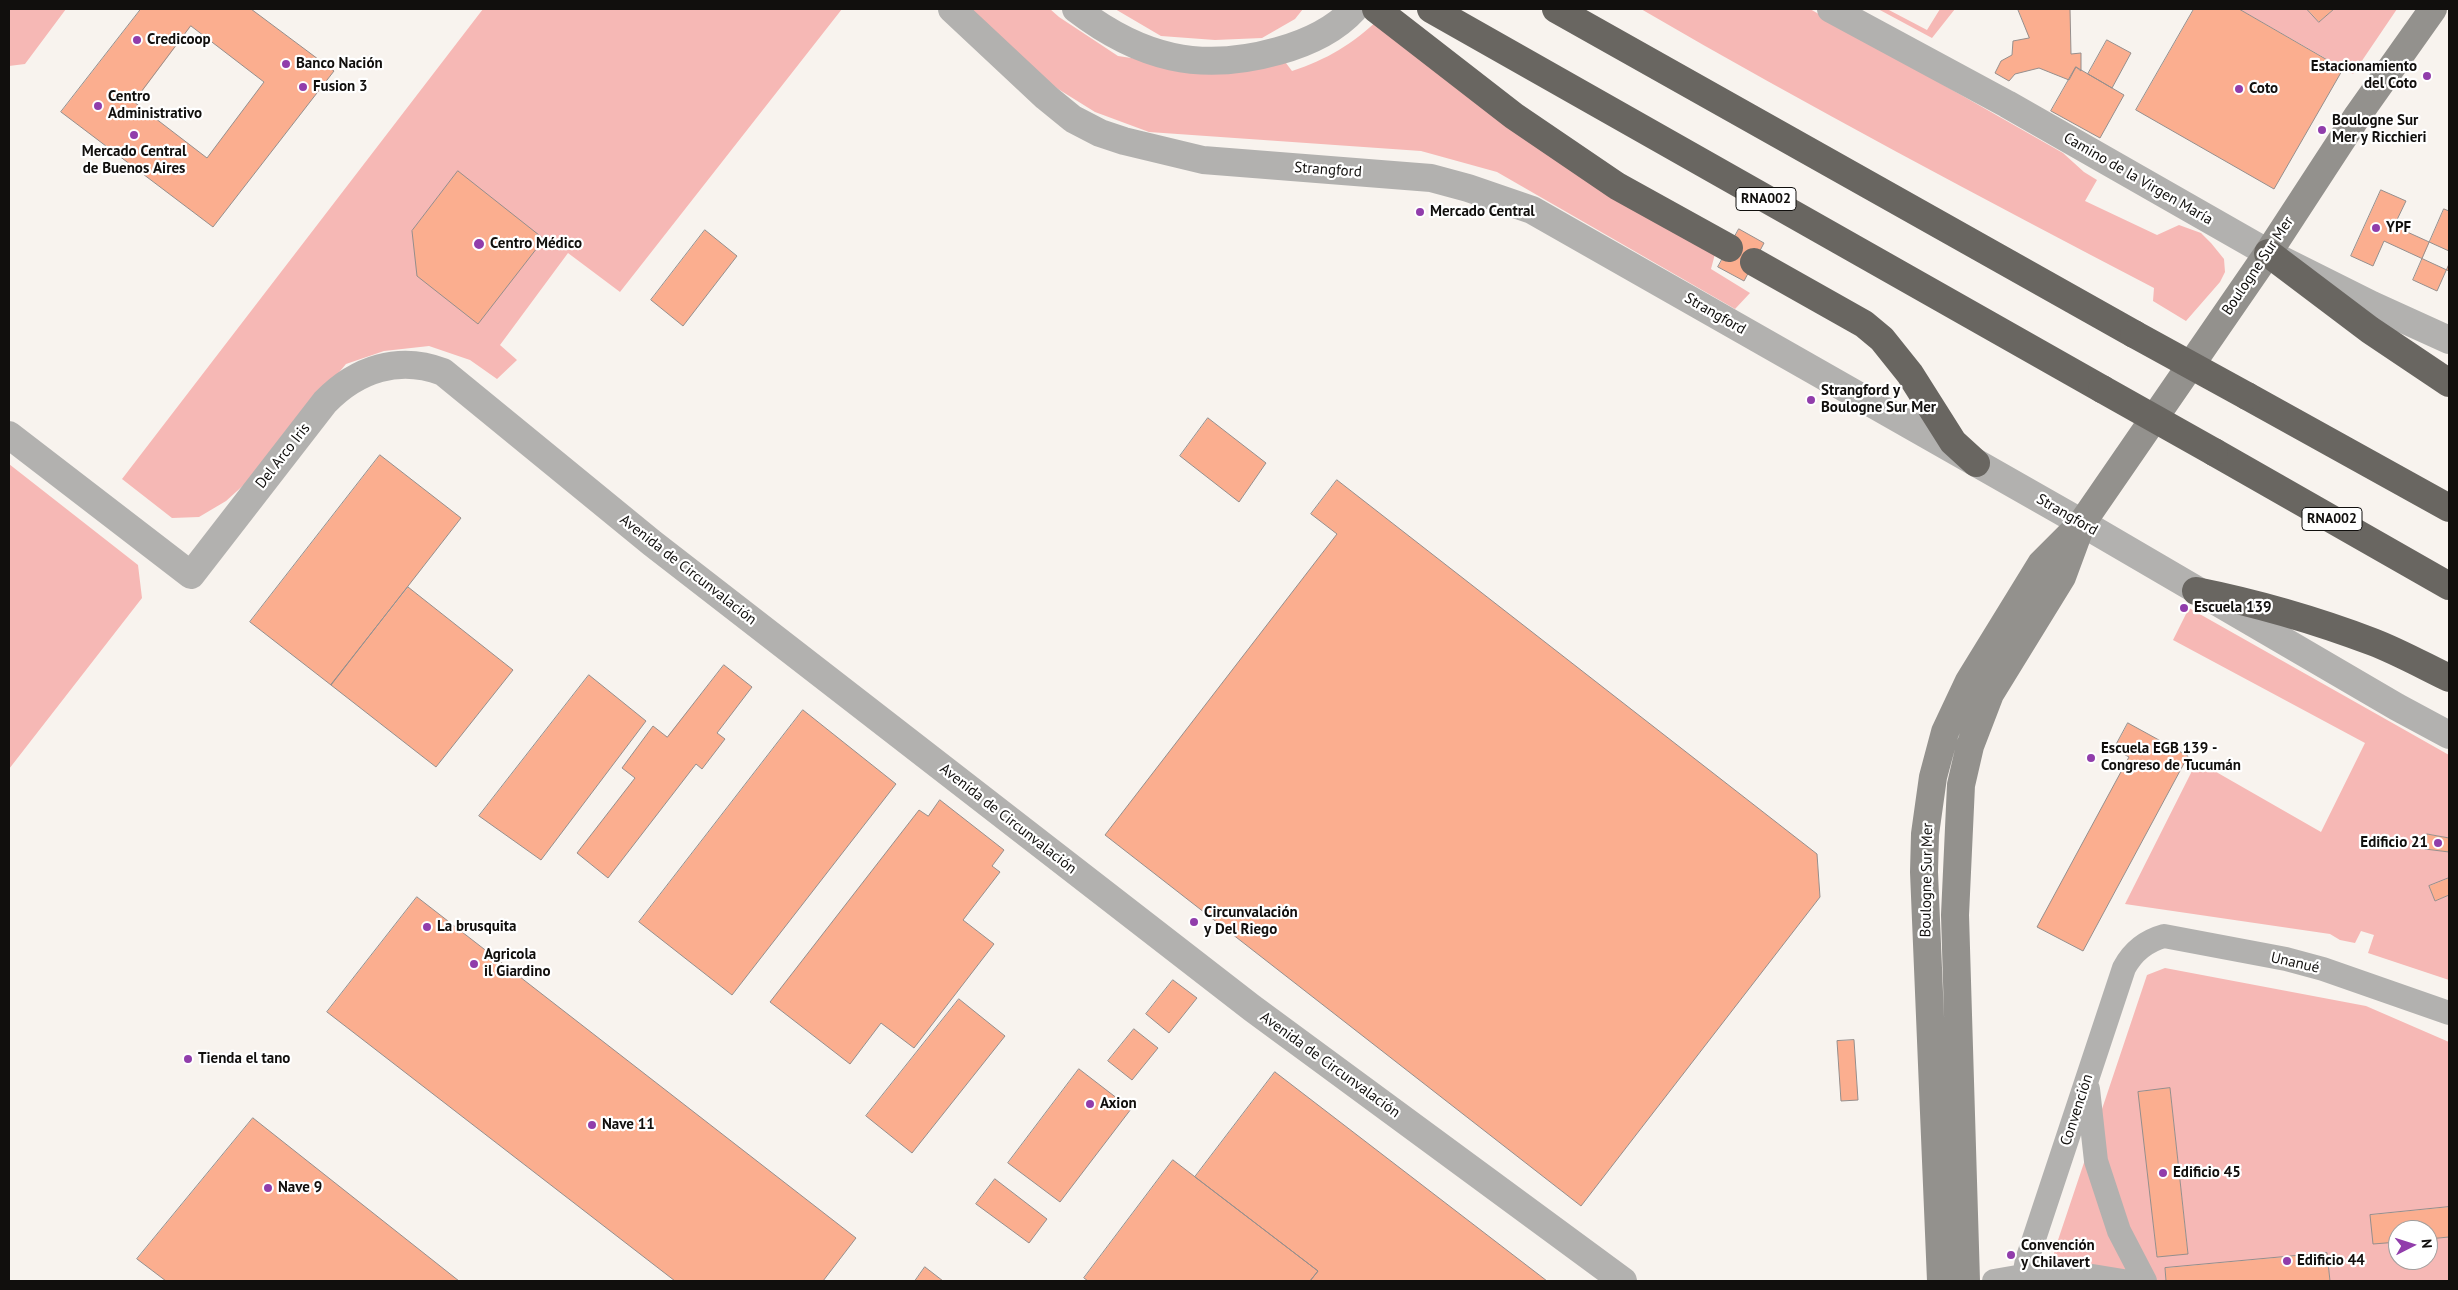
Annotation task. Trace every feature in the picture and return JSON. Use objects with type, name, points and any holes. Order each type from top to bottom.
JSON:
[{"type":"highway","points":[[1376,9],[1514,116],[1617,186],[1729,248]]},
{"type":"highway","name":"RNA002","points":[[1431,9],[2449,586]]},
{"type":"highway","points":[[1556,9],[2134,334],[2449,508]]},
{"type":"highway","points":[[2268,253],[2370,330],[2449,383]]},
{"type":"highway","points":[[1754,262],[1864,324],[1882,339],[1910,374],[1953,442],[1976,463]]},
{"type":"highway","points":[[2196,591],[2250,602],[2374,642],[2449,678]]},
{"type":"main road","name":"Boulogne Sur Mer","points":[[1962,1280],[1955,915],[1961,784],[1970,746],[1990,694],[2062,577],[2082,523],[2268,253],[2358,115],[2433,9]]},
{"type":"street","name":"Strangford","points":[[952,9],[1046,97],[1074,119],[1100,133],[1155,150],[1204,160],[1431,178],[1468,188],[1532,210],[2082,523],[2196,591],[2449,735]]},
{"type":"street","points":[[1076,9],[1126,42],[1160,54],[1202,62],[1250,59],[1287,48],[1318,36],[1346,17],[1354,9]]},
{"type":"street","name":"Camino de la Virgen María","points":[[1830,9],[2016,109],[2268,253],[2372,305],[2449,340]]},
{"type":"street","name":"Del Arco Iris","points":[[9,435],[191,575],[325,402],[340,387],[366,373],[395,364]]},
{"type":"street","name":"Avenida de Circunvalación","points":[[395,364],[425,365],[443,372],[652,543],[1237,997],[1623,1281]]},
{"type":"street","name":"Unanué","points":[[2139,949],[2152,939],[2164,936],[2286,960],[2323,969],[2449,1013]]},
{"type":"street","name":"Convención","points":[[2023,1278],[2027,1260],[2124,968],[2139,949]]},
{"type":"street","points":[[2088,1076],[2096,1161],[2120,1231],[2145,1281]]},
{"type":"street","points":[[1994,1281],[2068,1272],[2123,1281]]},
{"type":"shaded area","points":[[9,9],[66,9],[25,64],[9,66]]},
{"type":"shaded area","points":[[483,9],[842,9],[620,292],[568,253],[500,345],[517,360],[497,379],[470,360],[429,346],[384,351],[346,364],[247,482],[226,501],[199,517],[172,518],[122,479]]},
{"type":"shaded area","points":[[969,9],[1050,9],[1118,56],[1158,62],[1283,59],[1292,71],[1338,50],[1379,19],[1715,254],[1711,269],[1750,293],[1735,309],[1497,172],[1421,151],[1149,132],[1095,112],[1042,79]]},
{"type":"shaded area","points":[[1115,9],[1303,9],[1295,19],[1262,38],[1215,40],[1161,36]]},
{"type":"shaded area","points":[[1641,9],[1810,9],[2063,153],[2084,172],[2097,180],[2085,201],[2157,235],[2179,225],[2201,233],[2224,259],[2225,272],[2220,282],[2186,321],[2153,301],[2154,288],[1832,117]]},
{"type":"shaded area","points":[[1878,9],[1887,9],[1927,30],[1940,9],[1955,9],[1932,38]]},
{"type":"shaded area","points":[[2239,9],[2307,9],[2319,22],[2334,9],[2397,9],[2353,74]]},
{"type":"shaded area","points":[[9,464],[138,565],[142,598],[9,769]]},
{"type":"shaded area","points":[[2189,608],[2449,755],[2449,838],[2428,834],[2425,849],[2449,852],[2449,878],[2429,886],[2435,901],[2449,895],[2449,980],[2368,953],[2374,935],[2361,931],[2355,943],[2340,940],[2330,934],[2125,904],[2197,761],[2321,832],[2365,743],[2173,640]]},
{"type":"shaded area","points":[[2165,968],[2366,1006],[2449,1042],[2449,1207],[2370,1215],[2388,1232],[2388,1270],[2438,1270],[2438,1238],[2449,1237],[2449,1281],[2330,1281],[2327,1253],[2165,1268],[2166,1281],[2048,1281],[2055,1249],[2147,975]],"holes":[[[2170,1089],[2188,1253],[2157,1257],[2139,1092]]]},
{"type":"building","name":"Mercado Central de Buenos Aires","points":[[141,9],[251,9],[334,71],[213,227],[61,112]],"holes":[[[191,26],[264,82],[207,158],[134,102]]]},
{"type":"building","points":[[2018,9],[2070,9],[2071,54],[2081,53],[2081,71],[2076,67],[2069,80],[2039,68],[2015,74],[2009,81],[1995,73],[2001,61],[2012,55],[2013,41],[2029,38]]},
{"type":"building","name":"Coto","points":[[2194,9],[2239,9],[2343,69],[2274,189],[2136,110]]},
{"type":"building","points":[[2307,9],[2334,9],[2319,22]]},
{"type":"building","points":[[2107,40],[2131,53],[2112,88],[2088,74]]},
{"type":"building","points":[[2076,67],[2124,95],[2100,138],[2051,111]]},
{"type":"building","points":[[458,171],[544,239],[478,324],[417,276],[412,231]]},
{"type":"building","points":[[2381,190],[2406,201],[2394,226],[2449,251],[2449,271],[2384,241],[2373,266],[2351,256]]},
{"type":"building","points":[[2444,209],[2449,211],[2449,264],[2437,291],[2413,280]]},
{"type":"building","points":[[1739,229],[1764,243],[1744,281],[1718,267]]},
{"type":"building","points":[[705,230],[737,256],[683,326],[651,300]]},
{"type":"building","points":[[1208,418],[1266,463],[1239,502],[1180,456]]},
{"type":"building","points":[[380,455],[461,518],[331,685],[250,622]]},
{"type":"building","points":[[1337,480],[1817,854],[1820,897],[1581,1206],[1105,835],[1337,534],[1311,514]]},
{"type":"building","points":[[408,587],[513,670],[436,767],[331,685]]},
{"type":"building","points":[[724,665],[752,687],[717,733],[725,739],[702,769],[696,764],[608,878],[577,853],[635,778],[622,768],[653,726],[667,737]]},
{"type":"building","points":[[589,675],[646,721],[541,860],[479,816]]},
{"type":"building","points":[[803,710],[896,784],[732,995],[639,922]]},
{"type":"building","points":[[2128,723],[2188,756],[2083,951],[2037,927],[2129,757],[2114,749]]},
{"type":"building","points":[[940,800],[1004,850],[992,866],[1000,872],[963,920],[994,944],[914,1048],[881,1023],[850,1064],[770,1002],[919,810],[928,816]]},
{"type":"building","name":"Edificio 21","points":[[2427,834],[2449,838],[2449,852],[2425,849]]},
{"type":"building","name":"Edificio 21","points":[[2449,878],[2449,895],[2435,901],[2429,886]]},
{"type":"building","name":"Nave 11","points":[[417,897],[856,1238],[823,1281],[675,1281],[327,1012]]},
{"type":"building","points":[[1173,980],[1197,998],[1169,1033],[1146,1014]]},
{"type":"building","points":[[959,999],[1005,1036],[912,1153],[866,1116]]},
{"type":"building","points":[[1134,1029],[1158,1048],[1132,1080],[1108,1061]]},
{"type":"building","points":[[1854,1040],[1858,1100],[1841,1101],[1837,1041]]},
{"type":"building","points":[[1079,1069],[1131,1109],[1060,1202],[1008,1163]]},
{"type":"building","points":[[1275,1072],[1547,1281],[1310,1281],[1318,1271],[1195,1177]]},
{"type":"building","name":"Edificio 45","points":[[2170,1088],[2188,1254],[2157,1257],[2138,1092]]},
{"type":"building","name":"Nave 9","points":[[253,1118],[459,1281],[166,1281],[137,1259]]},
{"type":"building","points":[[1173,1160],[1318,1271],[1310,1281],[1088,1281],[1084,1278]]},
{"type":"building","points":[[995,1179],[1047,1219],[1029,1243],[976,1204]]},
{"type":"building","points":[[2449,1207],[2449,1237],[2438,1238],[2438,1220],[2388,1220],[2388,1243],[2373,1244],[2370,1215]]},
{"type":"building","name":"Edificio 44","points":[[2327,1253],[2330,1281],[2166,1281],[2165,1268]]},
{"type":"building","points":[[925,1267],[943,1281],[915,1281]]},
{"type":"place","name":"Credicoop","points":[[137,40]]},
{"type":"place","name":"Banco Nación","points":[[286,64]]},
{"type":"place","name":"Estacionamiento del Coto","points":[[2427,76]]},
{"type":"place","name":"Fusion 3","points":[[303,87]]},
{"type":"place","name":"Coto","points":[[2239,89]]},
{"type":"place","name":"Centro Administrativo","points":[[98,106]]},
{"type":"place","name":"Boulogne Sur Mer y Ricchieri","points":[[2322,130]]},
{"type":"place","name":"Mercado Central de Buenos Aires","points":[[134,135]]},
{"type":"place","name":"Mercado Central","points":[[1420,212]]},
{"type":"place","name":"YPF","points":[[2376,228]]},
{"type":"place","name":"Centro Médico","points":[[479,244]]},
{"type":"place","name":"Strangford y Boulogne Sur Mer","points":[[1811,400]]},
{"type":"place","name":"Escuela 139","points":[[2184,608]]},
{"type":"place","name":"Escuela EGB 139 - Congreso de Tucumán","points":[[2091,758]]},
{"type":"place","name":"Edificio 21","points":[[2438,843]]},
{"type":"place","name":"Circunvalación y Del Riego","points":[[1194,922]]},
{"type":"place","name":"La brusquita","points":[[427,927]]},
{"type":"place","name":"Agricola il Giardino","points":[[474,964]]},
{"type":"place","name":"Tienda el tano","points":[[188,1059]]},
{"type":"place","name":"Axion","points":[[1090,1104]]},
{"type":"place","name":"Nave 11","points":[[592,1125]]},
{"type":"place","name":"Edificio 45","points":[[2163,1173]]},
{"type":"place","name":"Nave 9","points":[[268,1188]]},
{"type":"place","name":"Convención y Chilavert","points":[[2011,1255]]},
{"type":"place","name":"Edificio 44","points":[[2287,1261]]}]
